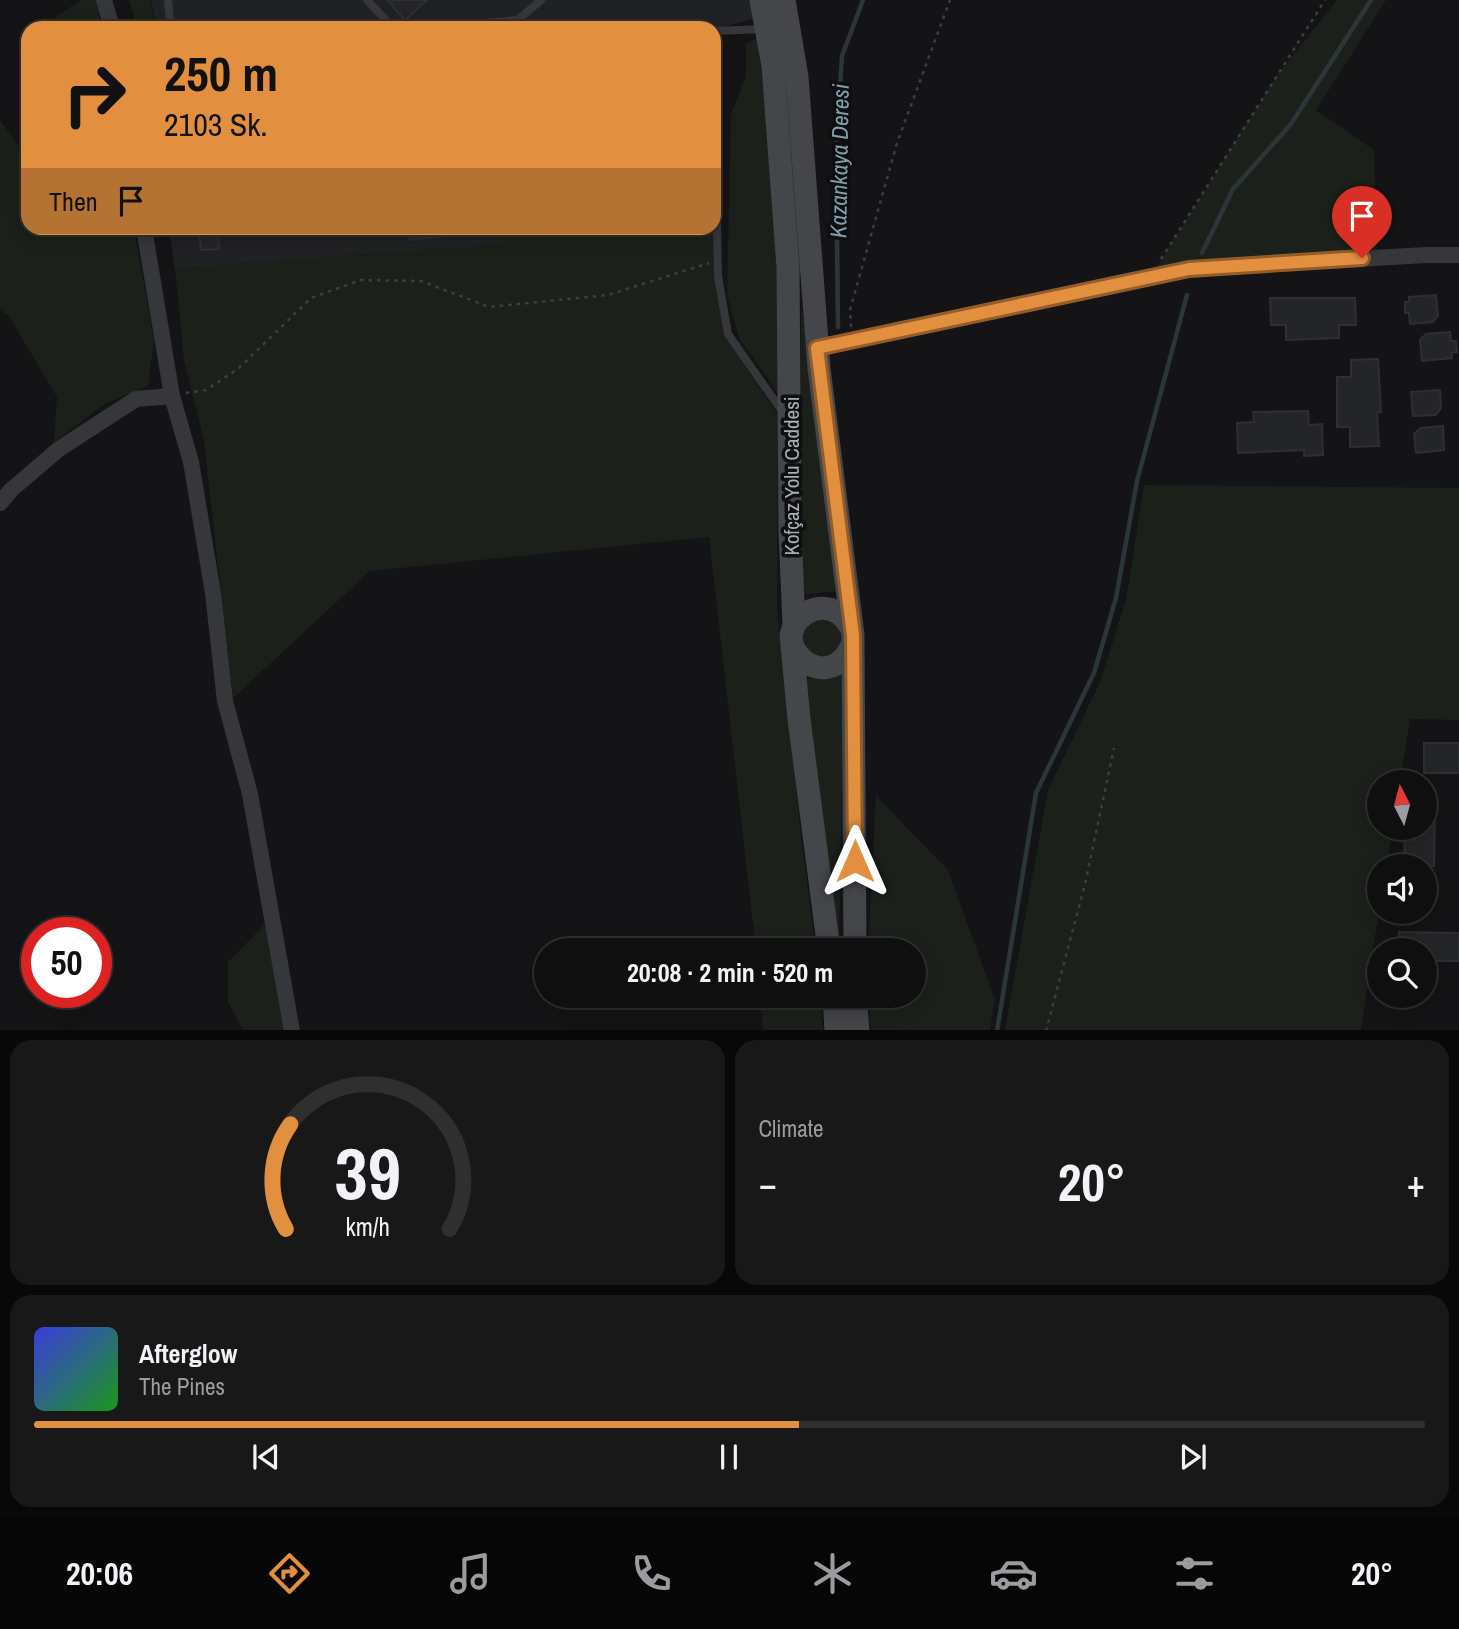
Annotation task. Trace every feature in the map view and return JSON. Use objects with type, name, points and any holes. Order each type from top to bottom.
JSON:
[{"type":"main road","name":"Kofçaz Yolu Caddesi","points":[[761,0],[777,114],[788,267],[793,635],[804,758],[827,938]]},
{"type":"main road","name":"Kofçaz Yolu Caddesi","points":[[784,0],[797,77],[817,348],[851,635],[855,938]]},
{"type":"main road","points":[[819,607],[838,611],[851,635],[842,661],[824,668],[804,663],[793,635],[809,610],[819,607]]},
{"type":"main road","points":[[835,1008],[836,1030]]},
{"type":"main road","points":[[856,1008],[858,1030]]},
{"type":"street","points":[[104,0],[110,21]]},
{"type":"street","points":[[145,235],[172,396],[191,462],[213,593],[225,701],[250,794],[292,1030]]},
{"type":"street","points":[[817,348],[1189,269],[1425,255],[1459,256]]},
{"type":"street","points":[[0,503],[11,490],[59,449],[136,399],[172,396]]},
{"type":"lane","points":[[168,0],[170,21]]},
{"type":"lane","points":[[367,0],[386,21]]},
{"type":"lane","points":[[506,21],[518,20],[541,0]]},
{"type":"lane","points":[[721,31],[767,29]]},
{"type":"lane","points":[[718,235],[719,276],[728,334],[790,424]]},
{"type":"path","points":[[853,341],[850,310],[897,143],[950,0]]},
{"type":"path","points":[[1150,277],[1325,0]]},
{"type":"path","points":[[172,396],[206,390],[239,368],[311,299],[361,280],[421,281],[489,307],[608,295],[719,260]]},
{"type":"path","points":[[1046,1030],[1086,884],[1114,748]]},
{"type":"shaded area","points":[[81,0],[96,0],[100,21],[50,21]]},
{"type":"shaded area","points":[[129,0],[150,0],[154,21],[135,21]]},
{"type":"shaded area","points":[[151,0],[749,0],[754,18],[721,28],[721,21],[156,21]]},
{"type":"shaded area","points":[[1337,0],[1386,0],[1316,110],[1374,150],[1377,251],[1188,261],[1156,268],[1278,74]]},
{"type":"shaded area","points":[[757,39],[769,123],[777,265],[780,396],[739,338],[727,296],[731,114],[746,76],[746,43]]},
{"type":"shaded area","points":[[0,120],[19,146],[21,128],[21,235],[135,235],[154,341],[148,386],[106,403],[54,442],[57,397],[9,316],[0,310]]},
{"type":"shaded area","points":[[170,235],[619,235],[175,269]]},
{"type":"shaded area","points":[[612,235],[716,235],[725,336],[778,415],[777,610],[814,938],[755,938],[709,537],[370,571],[233,698],[204,441],[184,360],[175,269]]},
{"type":"shaded area","points":[[801,304],[838,591],[800,595]]},
{"type":"shaded area","points":[[1144,485],[1459,488],[1459,720],[1410,719],[1402,770],[1367,770],[1367,840],[1391,840],[1388,854],[1367,854],[1367,924],[1377,924],[1375,938],[1367,938],[1367,991],[1361,1030],[1005,1030],[1048,790],[1101,680],[1126,600]]},
{"type":"shaded area","points":[[822,617],[836,623],[842,637],[836,651],[822,657],[808,651],[802,637],[808,623]]},
{"type":"shaded area","points":[[844,675],[839,938],[837,938],[805,679]]},
{"type":"shaded area","points":[[876,796],[948,870],[995,1000],[990,1030],[871,1030],[869,1008],[926,1008],[926,938],[869,938]]},
{"type":"shaded area","points":[[265,924],[285,1030],[243,1030],[228,1003],[228,962]]},
{"type":"shaded area","points":[[761,1008],[821,1008],[823,1030],[763,1030]]},
{"type":"building","points":[[387,0],[427,0],[405,20]]},
{"type":"building","points":[[200,235],[218,235],[219,249],[201,250]]},
{"type":"building","points":[[410,235],[453,235],[410,240]]},
{"type":"building","points":[[1436,295],[1438,316],[1433,322],[1410,324],[1409,313],[1405,313],[1405,302],[1409,302],[1409,297]]},
{"type":"building","points":[[1270,298],[1355,298],[1356,325],[1339,325],[1339,338],[1286,340],[1286,325],[1271,325]]},
{"type":"building","points":[[1450,332],[1451,341],[1456,341],[1457,352],[1451,353],[1452,358],[1422,361],[1420,340],[1426,334]]},
{"type":"building","points":[[1378,359],[1381,412],[1377,413],[1379,446],[1350,447],[1350,427],[1337,427],[1337,377],[1351,377],[1351,360]]},
{"type":"building","points":[[1440,390],[1441,408],[1436,415],[1413,416],[1411,392]]},
{"type":"building","points":[[1308,411],[1309,425],[1322,424],[1323,455],[1304,456],[1304,450],[1238,453],[1237,423],[1254,422],[1253,412]]},
{"type":"building","points":[[1443,426],[1444,450],[1416,453],[1414,434],[1421,428]]},
{"type":"building","points":[[1424,743],[1459,743],[1459,773],[1424,770]]},
{"type":"building","points":[[1405,840],[1434,840],[1434,854],[1404,854]]},
{"type":"building","points":[[1399,932],[1459,933],[1459,961],[1437,961],[1437,938],[1399,938]]},
{"type":"waterway","name":"Kazankaya Deresi","points":[[838,327],[836,145],[842,56],[863,0]]},
{"type":"waterway","points":[[1202,253],[1233,189],[1291,124],[1371,0]]},
{"type":"waterway","points":[[997,1030],[1036,793],[1094,673],[1116,598],[1137,481],[1187,295]]},
{"type":"route","points":[[855,861],[853,635],[817,348],[1189,269],[1362,258]]}]
